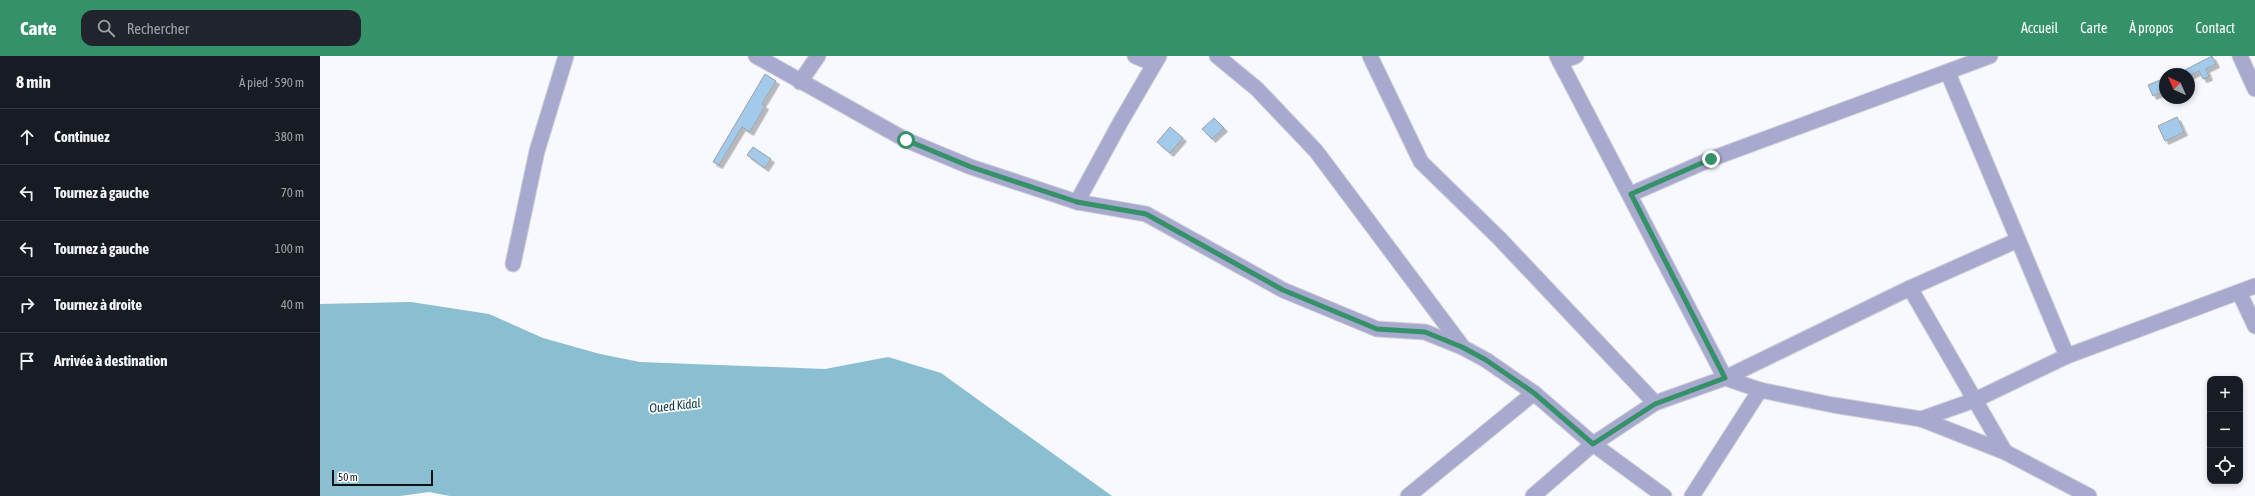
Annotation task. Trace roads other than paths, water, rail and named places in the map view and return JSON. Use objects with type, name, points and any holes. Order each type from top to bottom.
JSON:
[{"type":"street","points":[[513,264],[537,151],[566,56]]},
{"type":"street","points":[[756,56],[906,140],[971,167],[1077,202],[1146,214],[1283,290],[1377,329],[1425,332],[1462,347],[1486,360],[1534,393],[1593,444],[1664,496]]},
{"type":"street","points":[[800,82],[818,56]]},
{"type":"street","points":[[1077,202],[1120,123],[1157,60],[1135,56]]},
{"type":"street","points":[[1217,56],[1257,89],[1316,151],[1462,347]]},
{"type":"street","points":[[1370,56],[1421,162],[1499,238],[1655,404]]},
{"type":"street","points":[[1576,56],[1559,59],[1631,194],[1725,378],[1760,390],[1833,405],[1921,419],[2004,452],[2089,496]]},
{"type":"street","points":[[1631,194],[1711,159],[1948,73],[1990,56]]},
{"type":"street","points":[[2240,56],[2255,89]]},
{"type":"street","points":[[1948,73],[2066,356]]},
{"type":"street","points":[[1533,496],[1593,444],[1655,404],[1725,378],[1910,288],[2018,240]]},
{"type":"street","points":[[1921,419],[1975,400],[2066,356],[2255,286]]},
{"type":"street","points":[[1910,288],[2004,452]]},
{"type":"street","points":[[2239,292],[2255,326]]},
{"type":"street","points":[[1692,496],[1760,390]]},
{"type":"street","points":[[1408,496],[1534,393]]},
{"type":"water","name":"Oued Kidal","points":[[411,302],[489,314],[543,338],[600,354],[640,362],[825,369],[888,357],[941,373],[1112,496],[450,496],[429,492],[400,496],[320,496],[320,304]]}]
